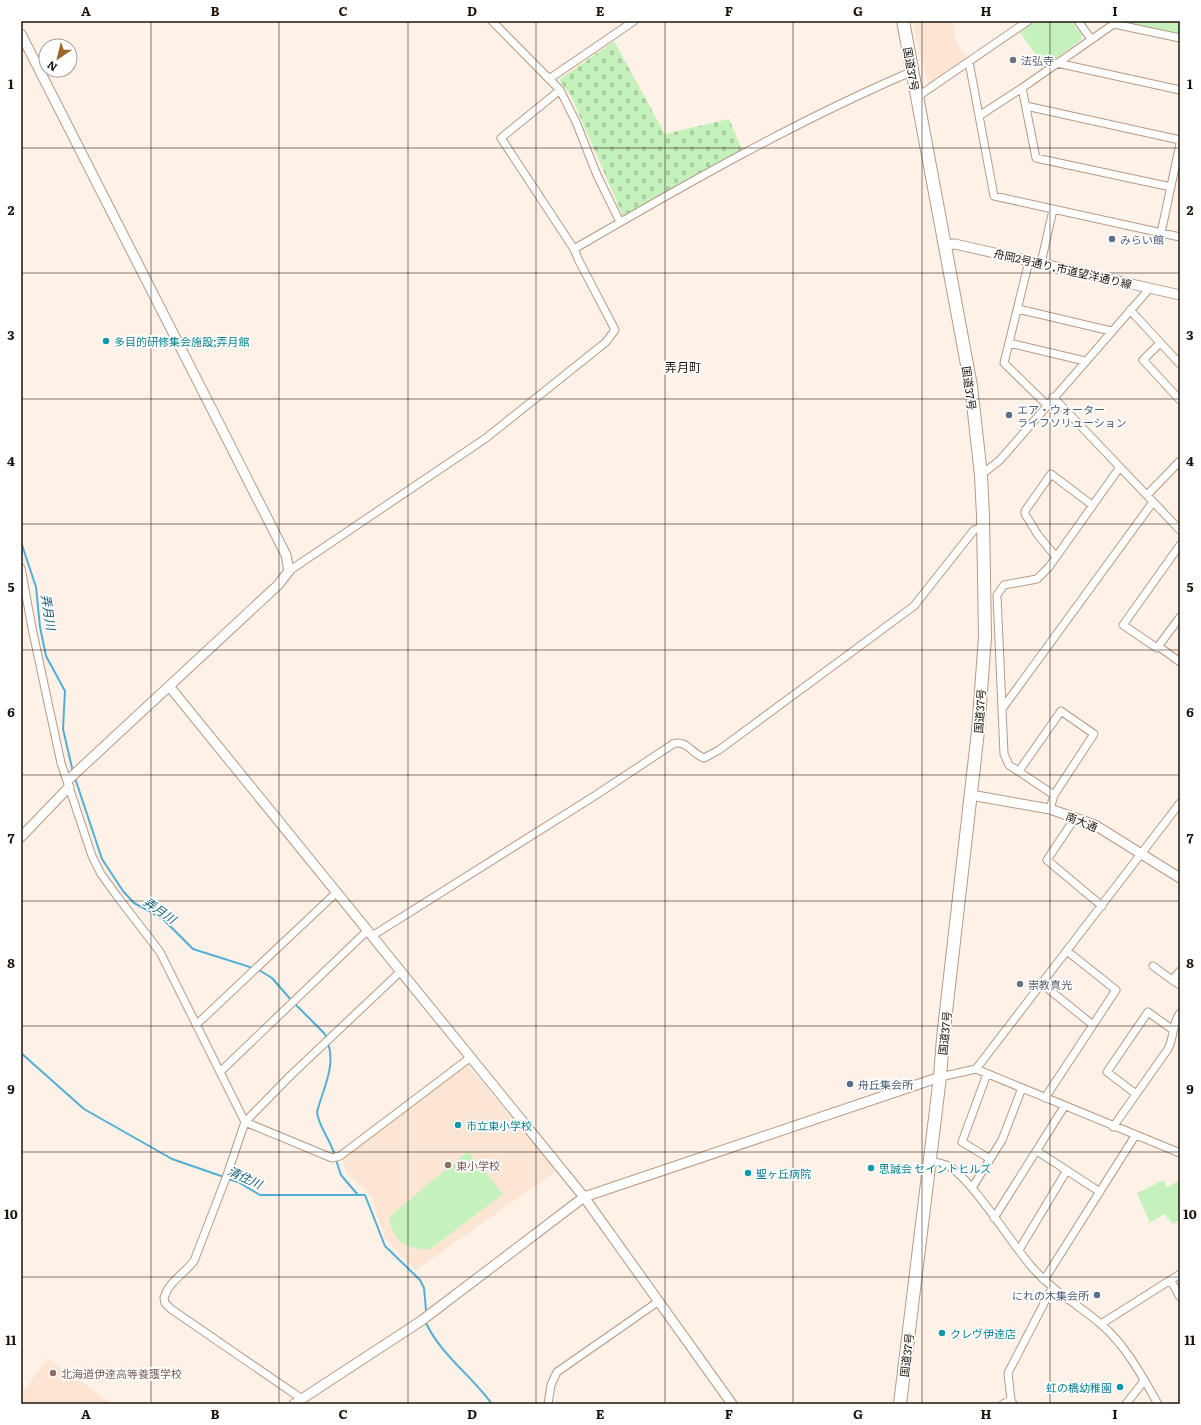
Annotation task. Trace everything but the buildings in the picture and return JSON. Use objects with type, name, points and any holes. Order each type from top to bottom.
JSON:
[{"type":"highway","name":"国道37号","points":[[900,1404],[940,1077],[943,1038],[971,795],[978,731],[984,637],[983,527],[980,475],[971,386],[903,21]]},
{"type":"street","points":[[492,21],[560,90],[576,122],[597,175],[620,222]]},
{"type":"street","points":[[550,79],[634,21]]},
{"type":"street","points":[[917,97],[1028,21]]},
{"type":"street","points":[[1078,21],[1091,39]]},
{"type":"street","points":[[979,116],[1022,88],[1116,22],[1180,38]]},
{"type":"street","points":[[21,34],[286,555],[289,571]]},
{"type":"street","points":[[969,62],[994,196],[1180,237]]},
{"type":"street","points":[[1058,63],[1180,90]]},
{"type":"street","points":[[574,249],[620,222],[824,112],[913,71]]},
{"type":"street","points":[[1022,88],[1036,158],[1171,187]]},
{"type":"street","points":[[21,838],[69,783],[168,686],[278,585],[289,571],[486,438],[606,342],[615,330],[574,249],[501,138],[560,90]]},
{"type":"street","points":[[1026,106],[1180,140]]},
{"type":"street","points":[[1161,233],[1180,144]]},
{"type":"street","points":[[1041,263],[1053,210]]},
{"type":"street","name":"舟岡2号通り,市道望洋通り線","points":[[945,245],[955,244],[1180,294]]},
{"type":"street","points":[[1029,261],[1004,363],[1047,404]]},
{"type":"street","points":[[980,475],[1000,460],[1053,397],[1150,288]]},
{"type":"street","points":[[1018,310],[1111,331]]},
{"type":"street","points":[[1130,310],[1180,364]]},
{"type":"street","points":[[1009,343],[1085,361]]},
{"type":"street","points":[[1160,343],[1143,360],[1180,400]]},
{"type":"street","points":[[1053,397],[1153,502],[1178,525]]},
{"type":"street","points":[[1147,495],[1180,461]]},
{"type":"street","points":[[1054,795],[1009,765],[1004,754],[997,595],[1004,585],[1037,580],[1056,557],[1120,467]]},
{"type":"street","points":[[1056,557],[1038,535],[1025,514],[1025,511],[1051,474],[1092,505]]},
{"type":"street","points":[[1002,710],[1153,502]]},
{"type":"street","points":[[220,1072],[370,933],[596,795],[673,744],[678,742],[683,743],[695,754],[704,758],[719,750],[914,606],[974,530],[983,527]]},
{"type":"street","points":[[1180,545],[1123,625],[1156,648],[1158,646],[1180,662]]},
{"type":"street","points":[[21,568],[61,763],[69,783],[92,856],[101,874],[160,952],[245,1122],[332,1158],[340,1156],[471,1057]]},
{"type":"street","points":[[1158,646],[1180,617]]},
{"type":"street","points":[[168,686],[584,1197],[659,1301],[729,1403]]},
{"type":"street","points":[[1019,771],[1061,711],[1094,734],[1054,795],[1050,809]]},
{"type":"street","name":"南大通","points":[[971,795],[1050,809],[1101,828],[1180,878]]},
{"type":"street","points":[[976,1069],[1180,803]]},
{"type":"street","points":[[1075,818],[1047,860],[1102,906]]},
{"type":"street","points":[[196,1025],[336,892]]},
{"type":"street","points":[[1045,1098],[1116,990],[1067,951]]},
{"type":"street","points":[[1153,966],[1180,985]]},
{"type":"street","points":[[1172,980],[1180,970]]},
{"type":"street","points":[[401,971],[245,1122],[226,1178],[194,1261],[189,1268],[171,1283],[164,1298],[165,1303],[171,1309],[302,1401],[421,1321],[584,1197],[940,1077],[976,1069],[1113,1127],[1180,1153]]},
{"type":"street","points":[[1042,984],[1093,1025]]},
{"type":"street","points":[[1136,1094],[1107,1072],[1148,1012],[1173,1030]]},
{"type":"street","points":[[1113,1127],[1168,1049],[1173,1040],[1174,1022],[1180,1014]]},
{"type":"street","points":[[987,1074],[962,1142],[990,1159]]},
{"type":"street","points":[[972,1188],[1002,1140],[1022,1088]]},
{"type":"street","points":[[994,1218],[1064,1106]]},
{"type":"street","points":[[1044,1280],[1135,1136]]},
{"type":"street","points":[[1036,1151],[1100,1192]]},
{"type":"street","points":[[929,1161],[947,1165],[972,1188],[1044,1280],[1052,1288],[1101,1324],[1120,1344],[1158,1404]]},
{"type":"street","points":[[1019,1250],[1067,1170]]},
{"type":"street","points":[[1101,1324],[1180,1274]]},
{"type":"street","points":[[1172,1280],[1180,1297]]},
{"type":"street","points":[[1003,1404],[1012,1402],[1008,1373],[1052,1288]]},
{"type":"street","points":[[548,1404],[552,1385],[557,1372],[659,1301]]},
{"type":"street","points":[[1126,1404],[1144,1381]]},
{"type":"shaded area","points":[[912,21],[952,21],[957,44],[968,59],[928,85]]},
{"type":"shaded area","name":"東小学校","points":[[463,1066],[469,1067],[556,1171],[416,1270],[385,1238],[372,1198],[362,1186],[349,1177],[342,1159]]},
{"type":"shaded area","name":"北海道伊達高等養護学校","points":[[47,1358],[113,1404],[21,1404],[21,1387],[25,1390]]},
{"type":"green space","points":[[1035,21],[1071,21],[1082,35],[1081,40],[1044,67],[1020,32]]},
{"type":"green space","points":[[1180,21],[1180,34],[1125,22]]},
{"type":"green space","points":[[614,41],[665,134],[729,119],[742,150],[623,216],[571,96],[559,80]]},
{"type":"green space","points":[[468,1151],[503,1194],[429,1250],[407,1245],[398,1239],[391,1226],[389,1217]]},
{"type":"green space","points":[[1164,1180],[1167,1187],[1180,1180],[1180,1220],[1173,1224],[1164,1214],[1150,1223],[1137,1193]]},
{"type":"waterway","name":"弄月川","points":[[21,542],[36,587],[40,627],[46,656],[65,691],[63,729],[73,772]]},
{"type":"waterway","name":"弄月川","points":[[75,778],[102,859],[123,891],[134,903],[165,921],[193,949],[259,970],[272,978],[292,1001]]},
{"type":"waterway","name":"弄月川","points":[[295,1004],[324,1033],[327,1038]]},
{"type":"waterway","name":"弄月川","points":[[328,1043],[330,1052],[330,1069],[317,1112],[320,1123],[331,1144],[335,1156]]},
{"type":"waterway","name":"清住川","points":[[21,1053],[84,1109],[172,1159],[224,1177]]},
{"type":"waterway","name":"弄月川","points":[[336,1160],[341,1175],[358,1195]]},
{"type":"waterway","name":"弄月川","points":[[228,1179],[238,1182],[260,1195],[365,1195],[385,1246],[420,1280],[424,1288],[426,1310]]},
{"type":"waterway","name":"清住川","points":[[426,1323],[432,1335],[448,1355],[492,1404]]},
{"type":"place","name":"法弘寺","points":[[1013,60]]},
{"type":"place","name":"みらい館","points":[[1112,239]]},
{"type":"place","name":"多目的研修集会施設;弄月館","points":[[106,341]]},
{"type":"place","name":"エア・ウォーター ライフソリューション","points":[[1009,415]]},
{"type":"place","name":"崇教真光","points":[[1020,984]]},
{"type":"place","name":"舟丘集会所","points":[[850,1084]]},
{"type":"place","name":"市立東小学校","points":[[458,1125]]},
{"type":"place","name":"東小学校","points":[[448,1165]]},
{"type":"place","name":"思誠会 セイントヒルズ","points":[[871,1168]]},
{"type":"place","name":"聖ヶ丘病院","points":[[748,1173]]},
{"type":"place","name":"にれの木集会所","points":[[1097,1295]]},
{"type":"place","name":"クレヴ伊達店","points":[[942,1333]]},
{"type":"place","name":"北海道伊達高等養護学校","points":[[53,1373]]},
{"type":"place","name":"虹の橋幼稚園","points":[[1120,1387]]},
{"type":"district","name":"弄月町","points":[[683,367]]}]
